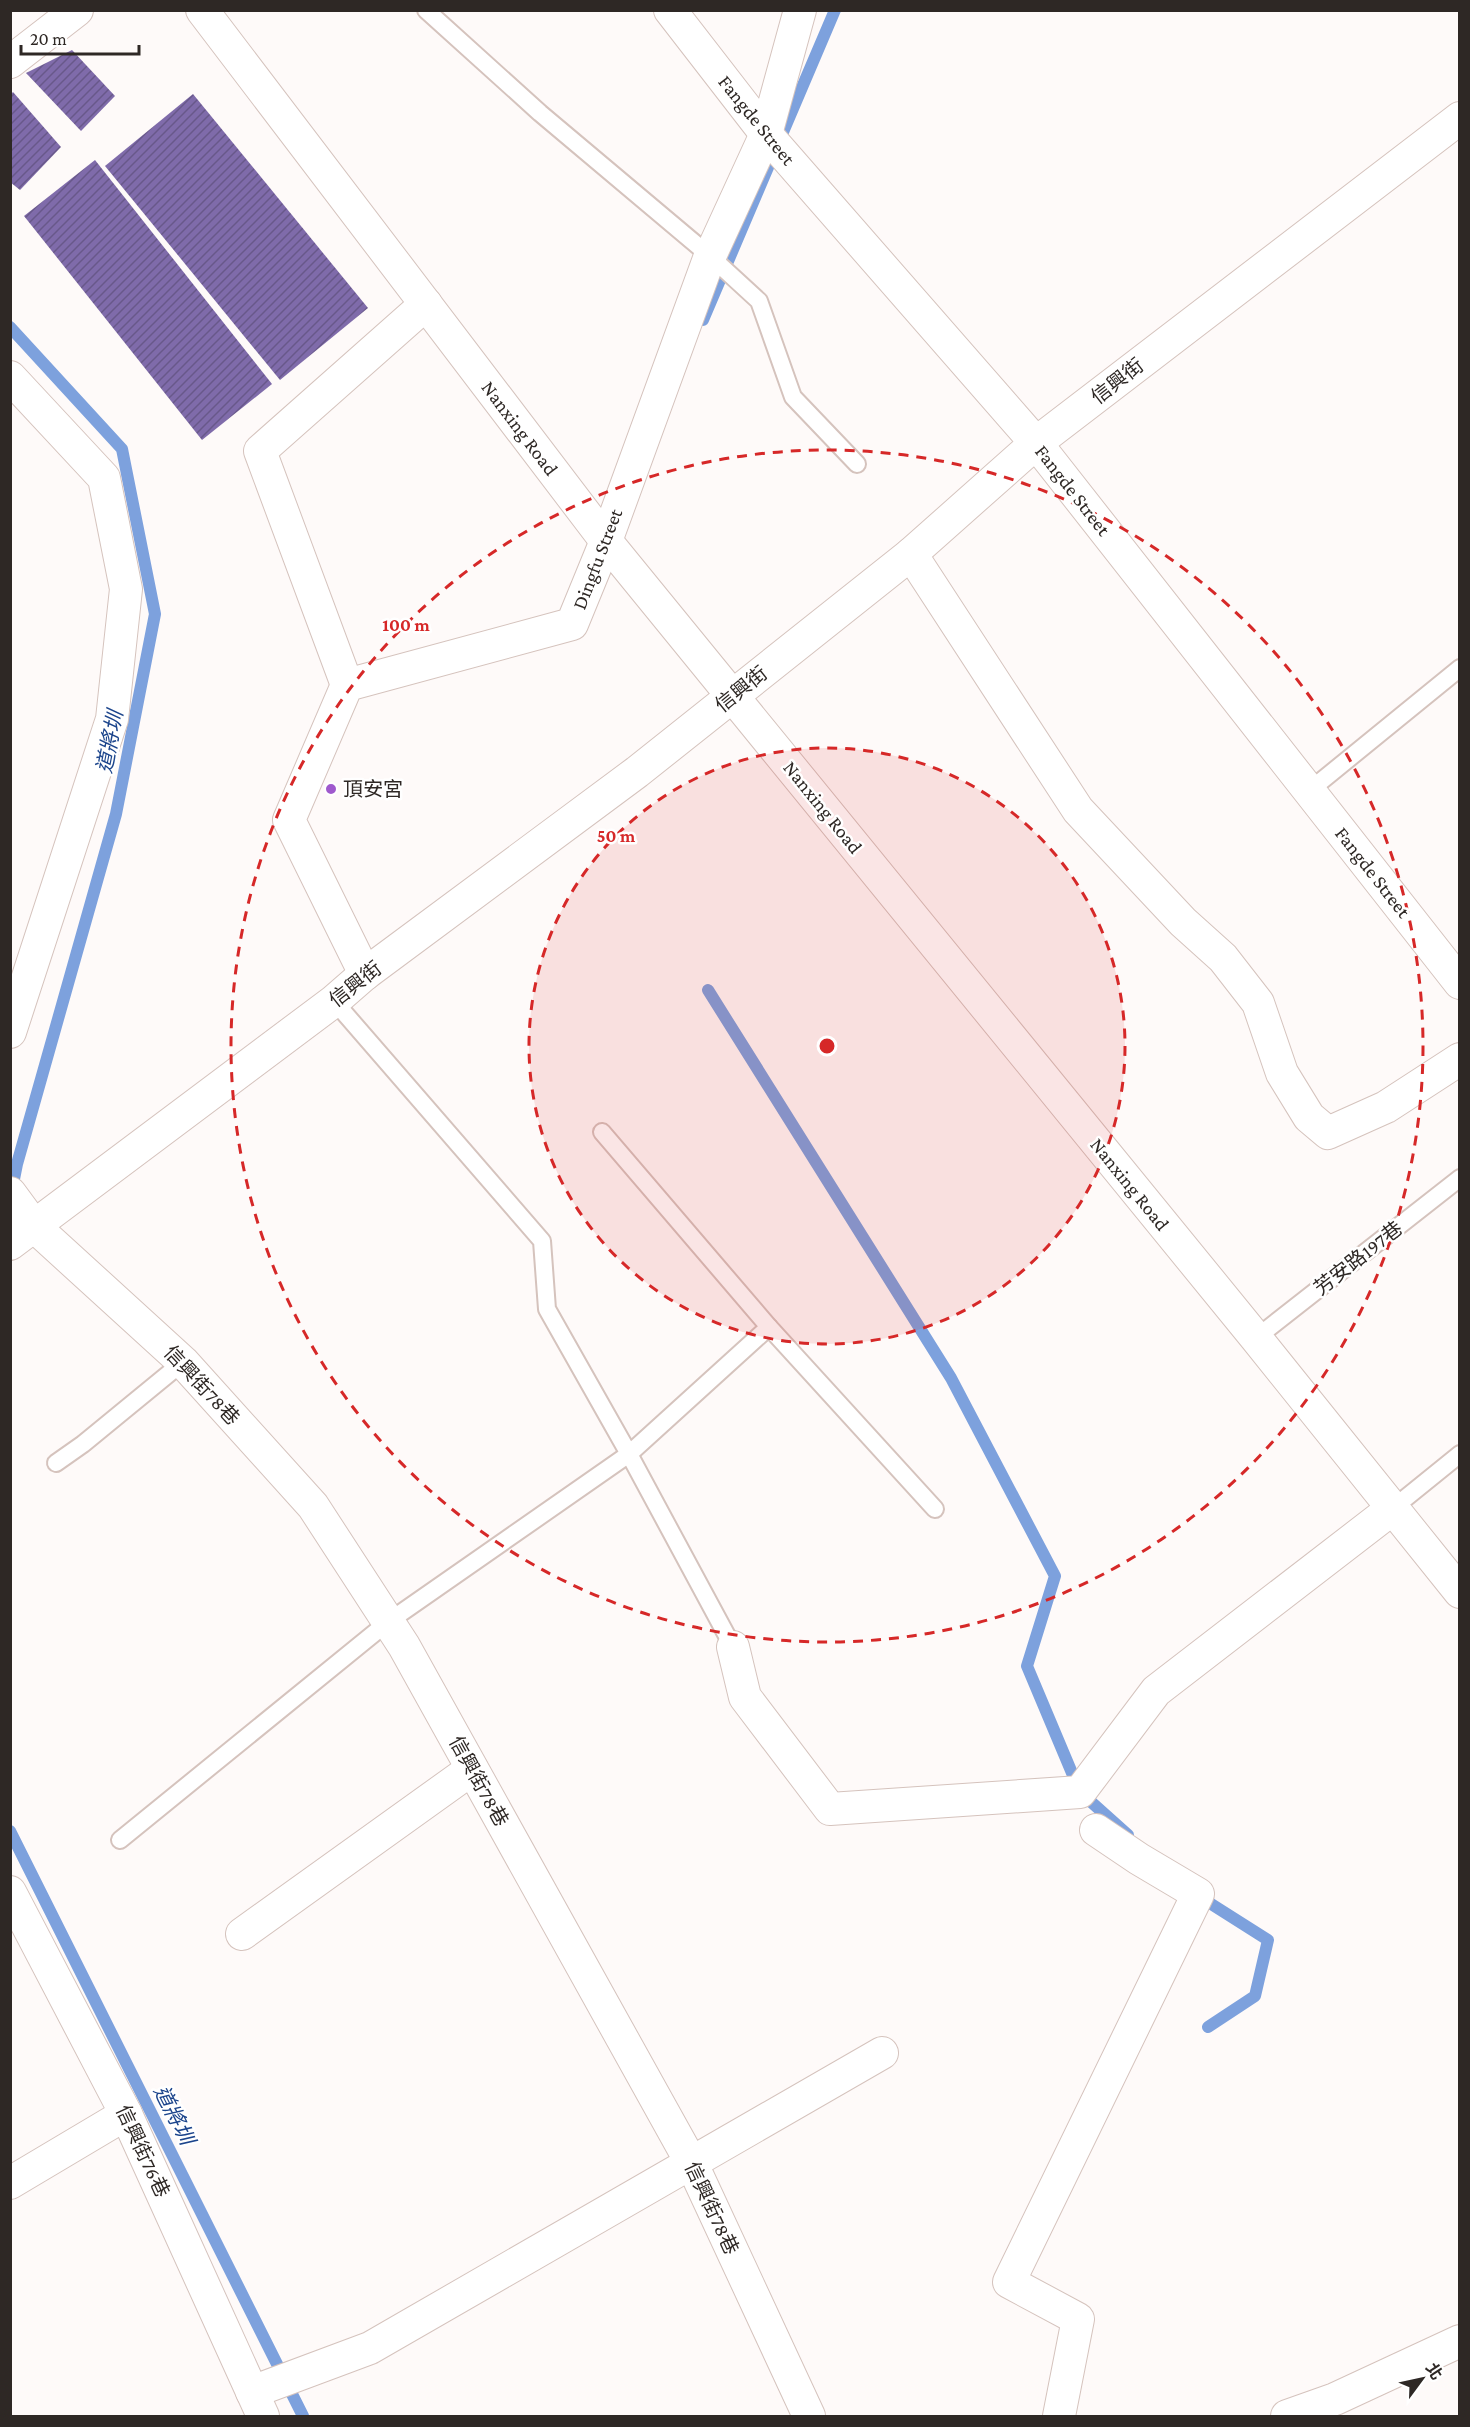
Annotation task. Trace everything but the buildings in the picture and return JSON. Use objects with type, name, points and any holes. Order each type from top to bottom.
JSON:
[{"type":"street","points":[[10,62],[77,10]]},
{"type":"street","name":"Nanxing Road","points":[[202,10],[606,541],[1256,1338],[1460,1592]]},
{"type":"street","name":"Fangde Street","points":[[670,10],[766,134],[1036,443],[1460,983]]},
{"type":"street","name":"Dingfu Street","points":[[347,685],[572,624],[606,541],[710,256],[766,134],[800,10]]},
{"type":"street","name":"信興街","points":[[19,1223],[334,1001],[365,974],[628,779],[910,554],[1036,443],[1460,118]]},
{"type":"street","points":[[365,974],[289,820],[347,685],[260,451],[426,304]]},
{"type":"street","points":[[10,376],[104,478],[126,589],[112,719],[10,1032]]},
{"type":"street","points":[[910,554],[1078,810],[1183,922],[1223,958],[1258,1003],[1282,1073],[1309,1118],[1328,1133],[1386,1107],[1460,1059]]},
{"type":"street","name":"信興街78巷","points":[[19,1223],[183,1362],[313,1506],[388,1622],[692,2164],[809,2416]]},
{"type":"street","points":[[733,1647],[745,1697],[830,1809],[1080,1791],[1156,1691],[1392,1509]]},
{"type":"street","points":[[242,1934],[472,1769]]},
{"type":"street","points":[[1059,2416],[1078,2319],[1008,2282],[1198,1894],[1096,1830]]},
{"type":"street","name":"信興街76巷","points":[[10,1892],[126,2114],[258,2404]]},
{"type":"street","points":[[258,2404],[370,2348],[882,2053]]},
{"type":"street","points":[[10,2183],[126,2114]]},
{"type":"street","points":[[1287,2416],[1335,2399],[1460,2341]]},
{"type":"lane","points":[[426,10],[540,113],[710,256],[759,301],[793,397],[857,464]]},
{"type":"lane","points":[[1310,791],[1460,668]]},
{"type":"lane","points":[[334,1001],[542,1240],[547,1309],[630,1454],[733,1647]]},
{"type":"lane","points":[[602,1132],[770,1327],[935,1509]]},
{"type":"lane","name":"芳安路197巷","points":[[1256,1338],[1460,1178]]},
{"type":"lane","points":[[120,1840],[388,1622],[630,1454],[770,1327]]},
{"type":"lane","points":[[56,1463],[83,1444],[183,1362]]},
{"type":"lane","points":[[1392,1509],[1460,1454]]},
{"type":"waterway","points":[[703,320],[835,10]]},
{"type":"waterway","name":"道將圳","points":[[10,327],[122,449],[155,614],[116,814],[17,1164],[11,1194]]},
{"type":"waterway","points":[[708,990],[951,1378],[1055,1576],[1027,1666],[1080,1792],[1128,1835]]},
{"type":"waterway","name":"道將圳","points":[[10,1831],[303,2416]]},
{"type":"waterway","points":[[1197,1895],[1268,1940],[1255,1996],[1208,2027]]},
{"type":"place","name":"頂安宮","points":[[331,789]]}]
